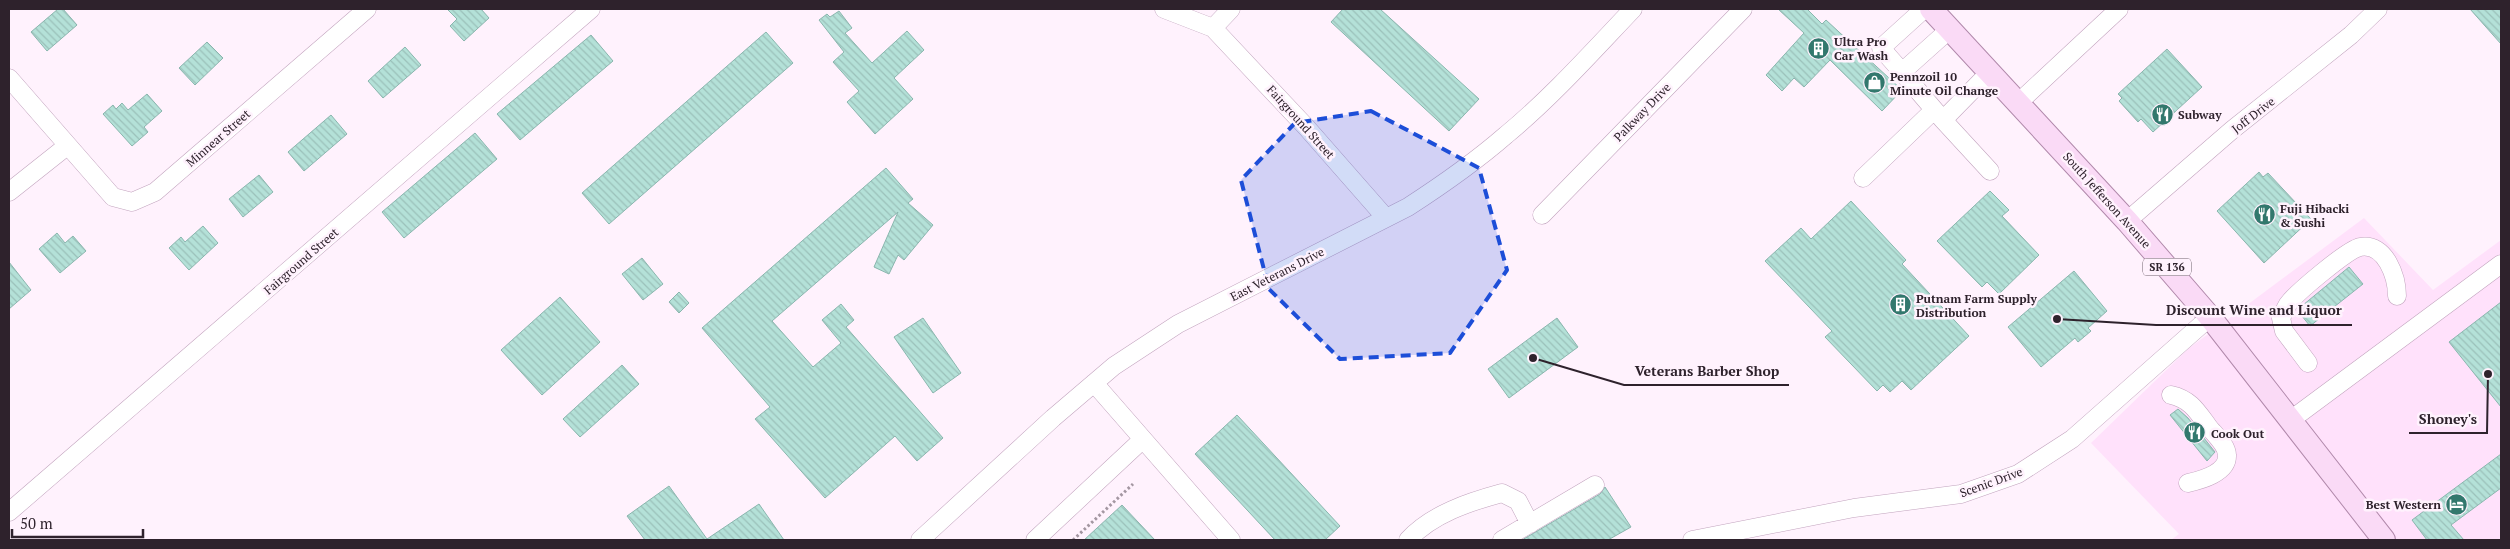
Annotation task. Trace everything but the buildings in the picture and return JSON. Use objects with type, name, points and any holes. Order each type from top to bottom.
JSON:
[{"type":"main road","name":"South Jefferson Avenue","points":[[1931,9],[2127,220],[2210,317],[2292,419],[2384,540]]},
{"type":"street","name":"Minnear Street","points":[[9,78],[113,196],[132,202],[155,192],[367,9]]},
{"type":"street","name":"Fairground Street","points":[[9,512],[591,9]]},
{"type":"street","name":"Fairground Street","points":[[1164,9],[1213,28],[1307,128],[1386,218]]},
{"type":"street","points":[[1213,28],[1231,9]]},
{"type":"street","name":"East Veterans Drive","points":[[920,540],[1114,366],[1178,324],[1386,218],[1442,185],[1506,136],[1558,88],[1633,9]]},
{"type":"street","name":"Palkway Drive","points":[[1542,215],[1743,9]]},
{"type":"street","points":[[1924,9],[1881,48],[1938,115],[1990,171]]},
{"type":"street","points":[[2018,103],[2119,9]]},
{"type":"street","name":"Joff Drive","points":[[2127,220],[2232,130],[2351,35],[2378,9]]},
{"type":"street","points":[[1902,72],[1950,29]]},
{"type":"street","points":[[1863,178],[1990,72]]},
{"type":"street","points":[[9,192],[67,146]]},
{"type":"street","points":[[2308,363],[2284,332],[2281,318],[2288,304],[2345,255],[2360,247],[2373,249],[2393,268],[2397,282],[2397,296]]},
{"type":"street","points":[[2292,419],[2501,264]]},
{"type":"street","name":"Scenic Drive","points":[[1692,540],[1854,508],[1961,494],[2018,474],[2072,439],[2210,317]]},
{"type":"street","points":[[1094,383],[1231,540]]},
{"type":"street","points":[[2170,395],[2190,402],[2224,446],[2228,455],[2226,463],[2209,477],[2188,482]]},
{"type":"street","points":[[1035,540],[1142,440]]},
{"type":"street","points":[[1502,540],[1595,486]]},
{"type":"street","points":[[1408,540],[1430,523],[1463,504],[1502,493],[1518,500],[1530,524]]},
{"type":"path","points":[[1073,540],[1133,484]]},
{"type":"highlighted area","points":[[1371,111],[1479,168],[1507,270],[1450,353],[1340,359],[1269,289],[1241,180],[1295,123]]},
{"type":"shaded area","points":[[2364,218],[2433,290],[2501,240],[2501,540],[2171,540],[2179,534],[2091,443],[2188,349]]},
{"type":"place","name":"Ultra Pro Car Wash","points":[[1818,48]]},
{"type":"place","name":"Pennzoil 10 Minute Oil Change","points":[[1874,83]]},
{"type":"place","name":"Subway","points":[[2162,114]]},
{"type":"place","name":"Fuji Hibacki & Sushi","points":[[2264,215]]},
{"type":"place","name":"Putnam Farm Supply Distribution","points":[[1900,305]]},
{"type":"place","name":"Discount Wine and Liquor","points":[[2057,319]]},
{"type":"place","name":"Veterans Barber Shop","points":[[1533,358]]},
{"type":"place","name":"Shoney's","points":[[2488,374]]},
{"type":"place","name":"Cook Out","points":[[2195,433]]},
{"type":"place","name":"Best Western","points":[[2457,504]]}]
